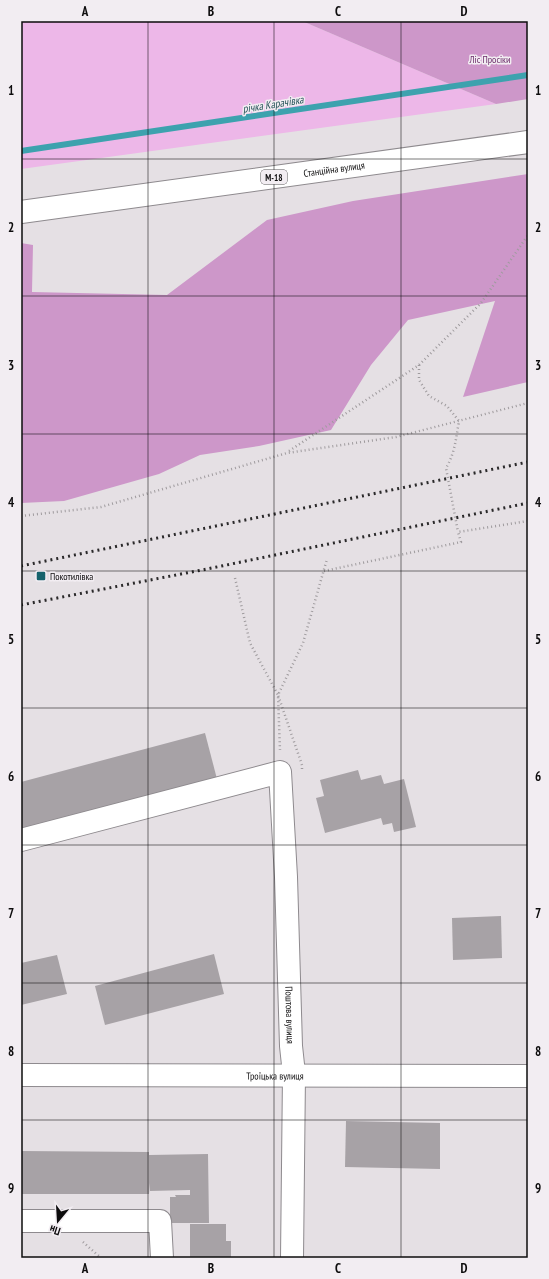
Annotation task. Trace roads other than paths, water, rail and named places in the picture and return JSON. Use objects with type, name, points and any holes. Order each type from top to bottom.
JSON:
[{"type":"main road","name":"Станційна вулиця","points":[[21,212],[528,142]]},
{"type":"main road","name":"Поштова вулиця","points":[[21,840],[280,772],[286,877],[291,1046],[294,1074],[292,1258]]},
{"type":"main road","name":"Троїцька вулиця","points":[[21,1075],[294,1074],[528,1076]]},
{"type":"main road","points":[[21,1221],[160,1221],[162,1258]]},
{"type":"waterway","name":"річка Карачівка","points":[[21,151],[528,75]]},
{"type":"railway","points":[[21,566],[528,462]]},
{"type":"railway","points":[[21,605],[207,569],[528,503]]},
{"type":"place","name":"Покотилівка","points":[[41,576]]},
{"type":"park label","name":"Ліс Просіки","points":[[490,59]]}]
